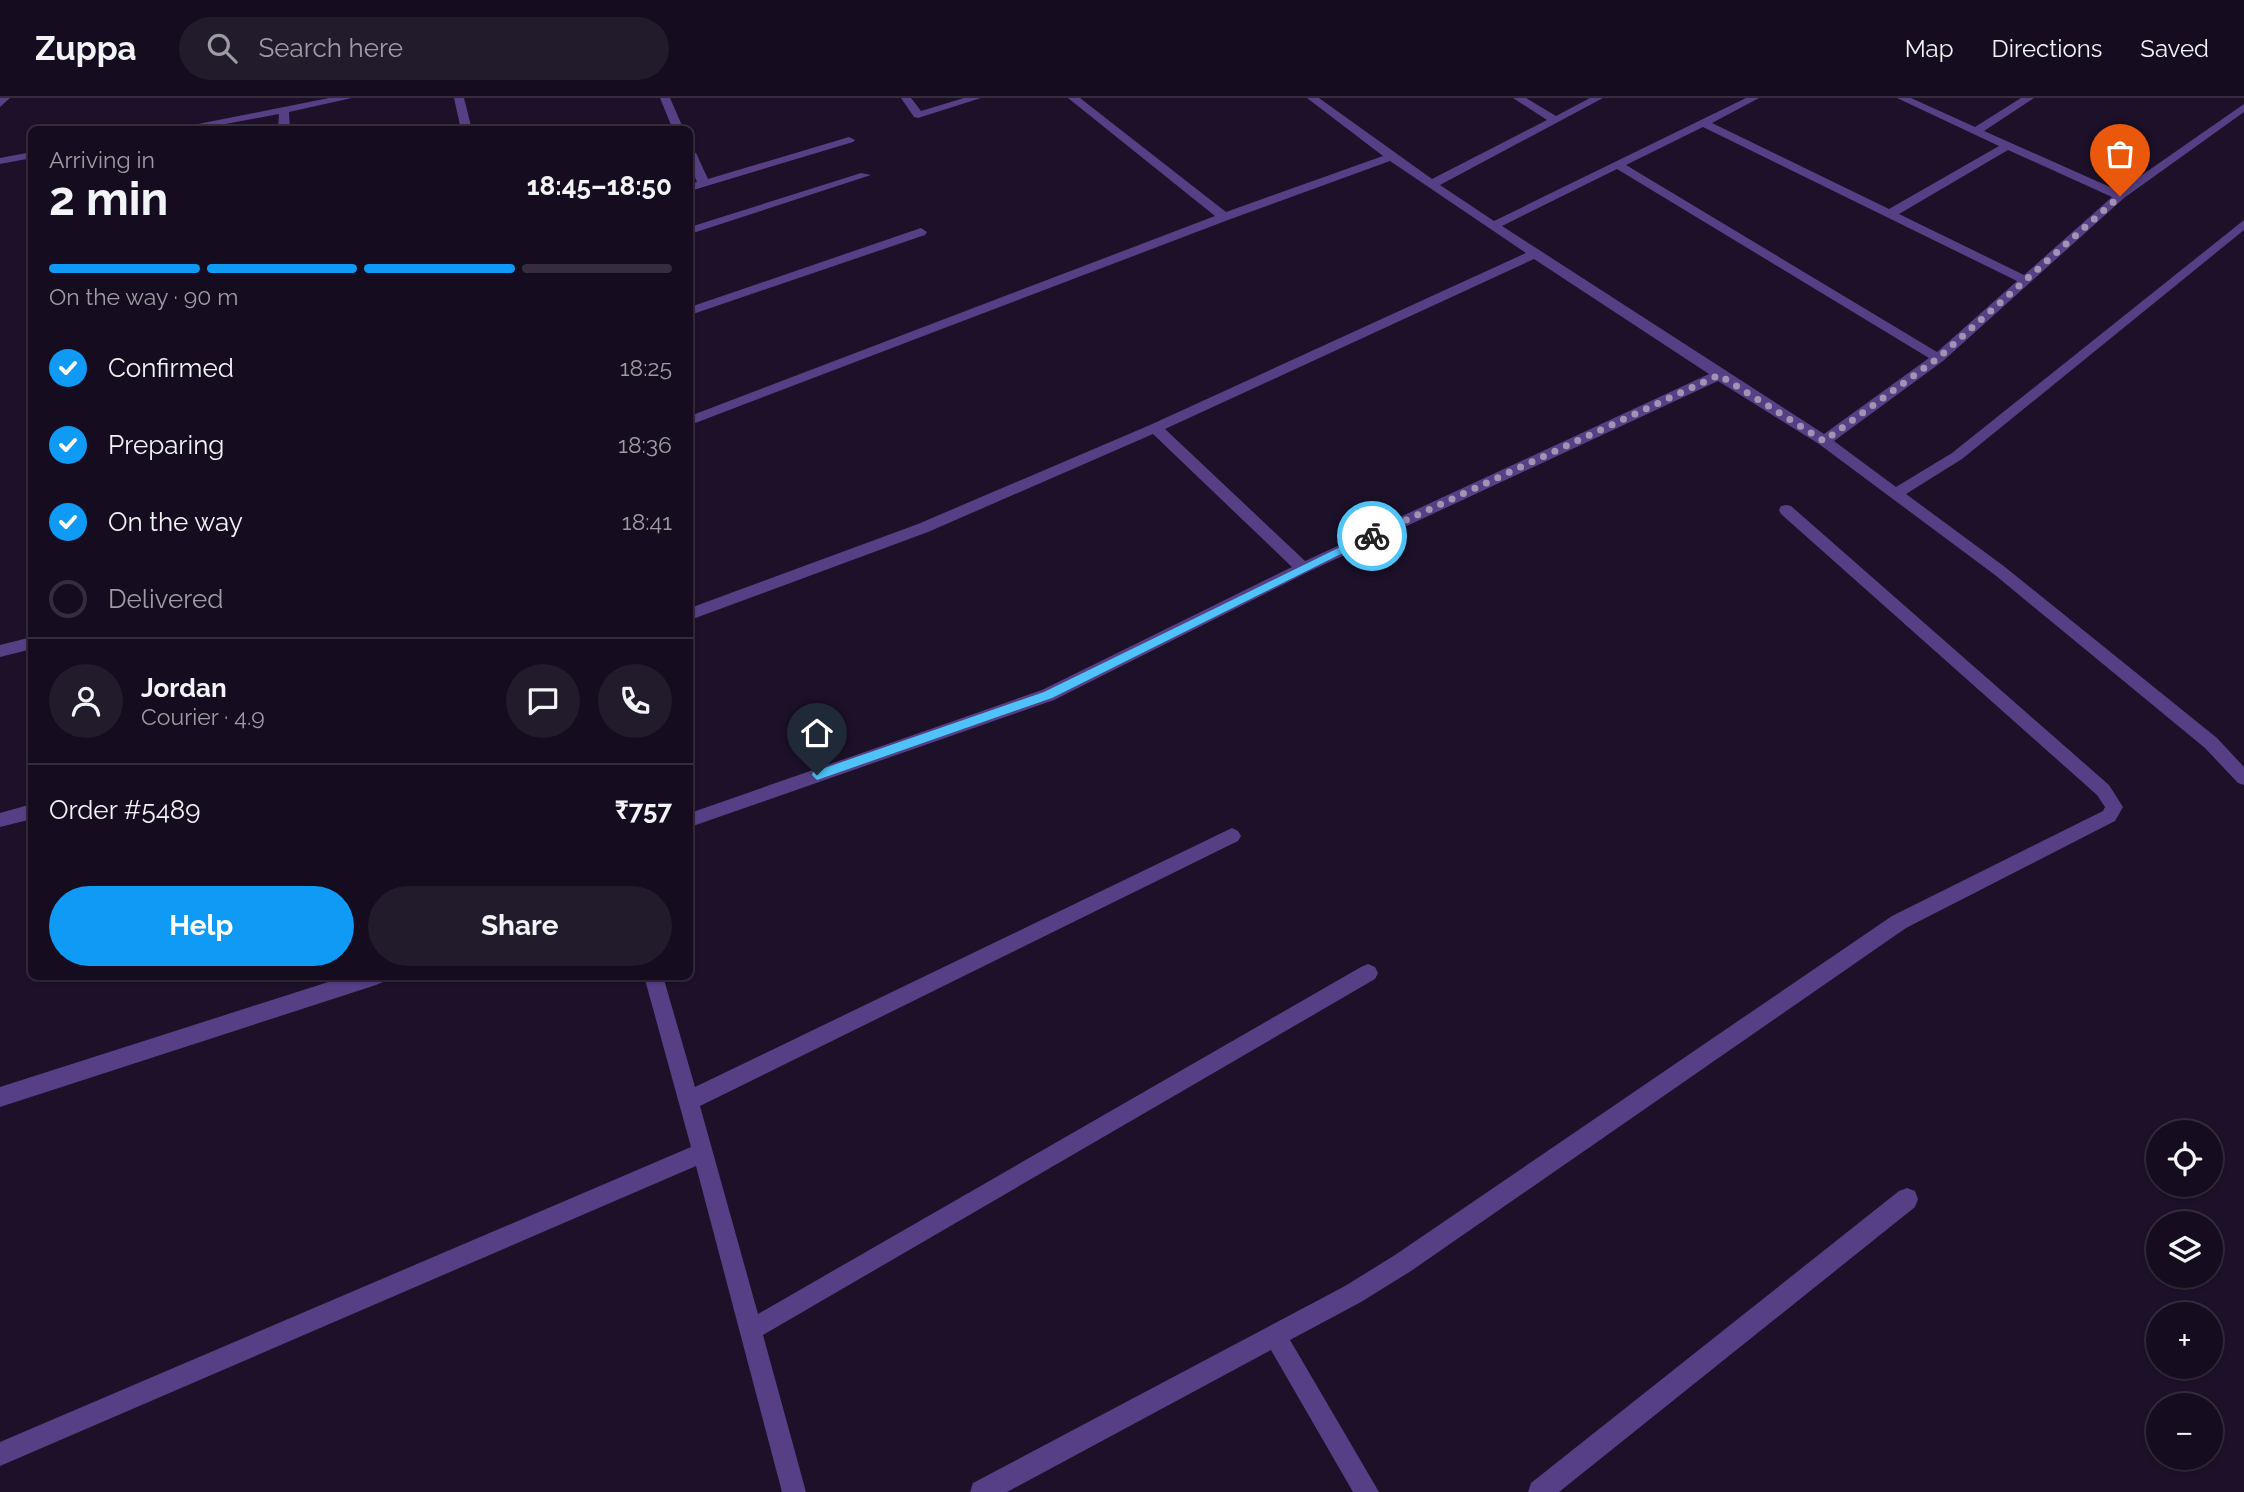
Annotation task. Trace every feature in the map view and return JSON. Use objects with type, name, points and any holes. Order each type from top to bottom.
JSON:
[{"type":"street","points":[[0,104],[5,98]]},
{"type":"street","points":[[194,126],[347,98]]},
{"type":"street","points":[[459,98],[466,126]]},
{"type":"street","points":[[665,98],[677,126]]},
{"type":"street","points":[[906,98],[918,115],[976,98]]},
{"type":"street","points":[[1073,98],[1224,217]]},
{"type":"street","points":[[1312,98],[1391,157],[1535,254],[1824,441],[2000,571],[2190,725],[2244,778]]},
{"type":"street","points":[[1518,98],[1555,120]]},
{"type":"street","points":[[1432,184],[1598,98]]},
{"type":"street","points":[[1495,225],[1754,98]]},
{"type":"street","points":[[1902,98],[2120,196]]},
{"type":"street","points":[[1977,131],[2029,98]]},
{"type":"street","points":[[1824,441],[1938,358],[2120,196],[2244,107]]},
{"type":"street","points":[[284,109],[284,126]]},
{"type":"street","points":[[1703,123],[2025,280]]},
{"type":"street","points":[[693,187],[849,140]]},
{"type":"street","points":[[1890,214],[2009,145]]},
{"type":"street","points":[[0,161],[28,156]]},
{"type":"street","points":[[693,420],[1224,217],[1391,157]]},
{"type":"street","points":[[693,160],[704,184]]},
{"type":"street","points":[[1618,166],[1938,358]]},
{"type":"street","points":[[693,230],[865,176]]},
{"type":"street","points":[[1896,494],[1957,456],[2244,224]]},
{"type":"street","points":[[693,310],[921,232]]},
{"type":"street","points":[[693,613],[923,528],[1155,428],[1535,254]]},
{"type":"street","points":[[693,819],[1048,695],[1303,568],[1719,375]]},
{"type":"street","points":[[1155,428],[1303,568]]},
{"type":"street","points":[[982,1492],[1276,1337],[1403,1263],[1899,922],[2103,821],[2114,807],[2104,790],[1786,510]]},
{"type":"street","points":[[0,651],[28,644]]},
{"type":"street","points":[[0,820],[28,812]]},
{"type":"street","points":[[688,1101],[1232,836]]},
{"type":"street","points":[[751,1330],[1368,973]]},
{"type":"street","points":[[0,1097],[364,980]]},
{"type":"street","points":[[654,980],[794,1492]]},
{"type":"street","points":[[0,1454],[703,1152]]},
{"type":"street","points":[[1540,1492],[1907,1199]]},
{"type":"street","points":[[1276,1337],[1367,1492]]},
{"type":"way so far","points":[[1372,536],[1719,375],[1824,441],[1938,358],[2120,196]]},
{"type":"route","points":[[817,775],[1048,695],[1372,536]]}]
